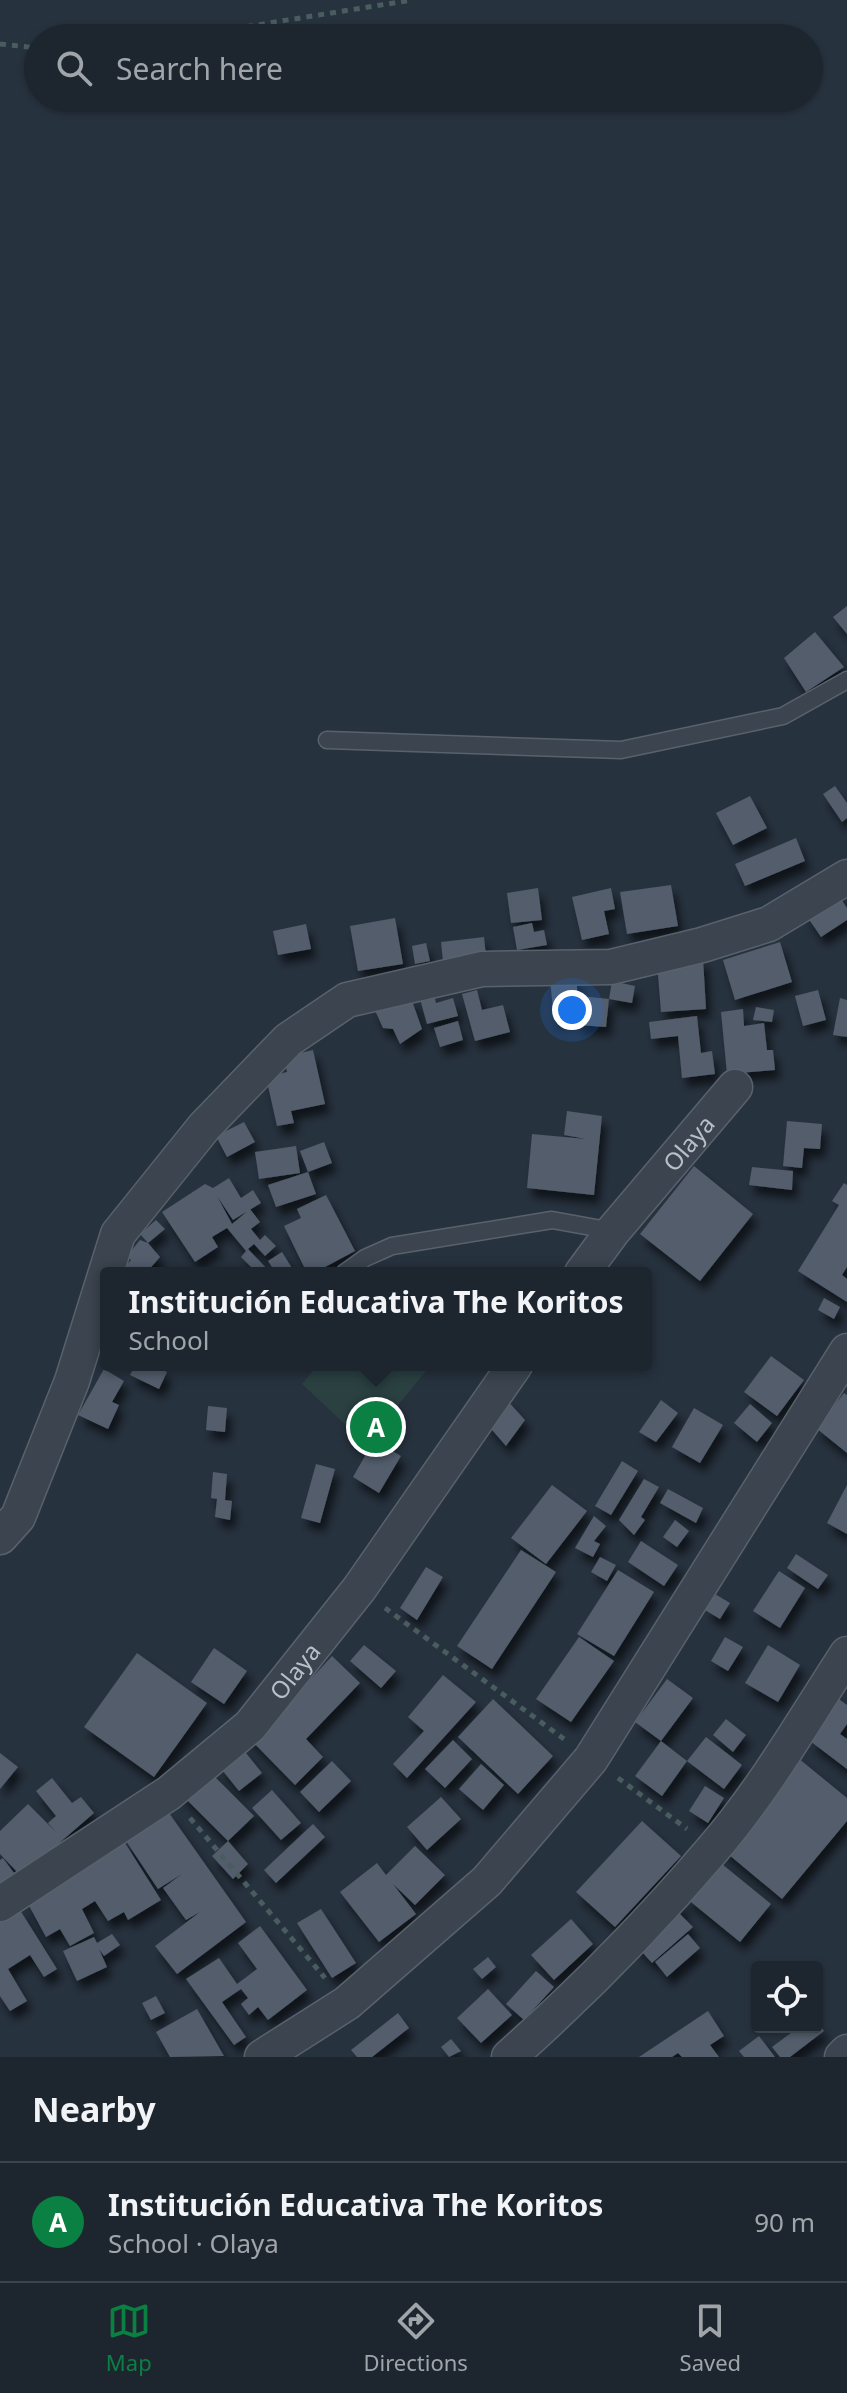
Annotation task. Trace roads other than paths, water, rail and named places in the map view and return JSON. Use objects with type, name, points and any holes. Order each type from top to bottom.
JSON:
[{"type":"street","points":[[108,1267],[118,1234],[204,1127],[288,1040],[347,1000],[482,969],[611,967],[702,945],[769,924],[847,877]]},
{"type":"street","name":"Olaya","points":[[586,1267],[613,1231],[735,1087]]},
{"type":"street","points":[[0,1537],[18,1517],[72,1381],[100,1292]]},
{"type":"street","points":[[262,2057],[347,2003],[487,1881],[591,1759],[847,1351]]},
{"type":"street","name":"Olaya","points":[[0,1904],[169,1793],[250,1726],[359,1589],[511,1371]]},
{"type":"street","points":[[509,2057],[573,2000],[714,1848],[769,1774],[847,1654]]},
{"type":"street","points":[[842,2057],[847,2052]]},
{"type":"lane","points":[[327,740],[621,750],[783,716],[847,680]]},
{"type":"lane","points":[[352,1267],[392,1246],[537,1222],[552,1220],[613,1231]]},
{"type":"place","name":"Institución Educativa The Koritos","points":[[376,1427]]}]
